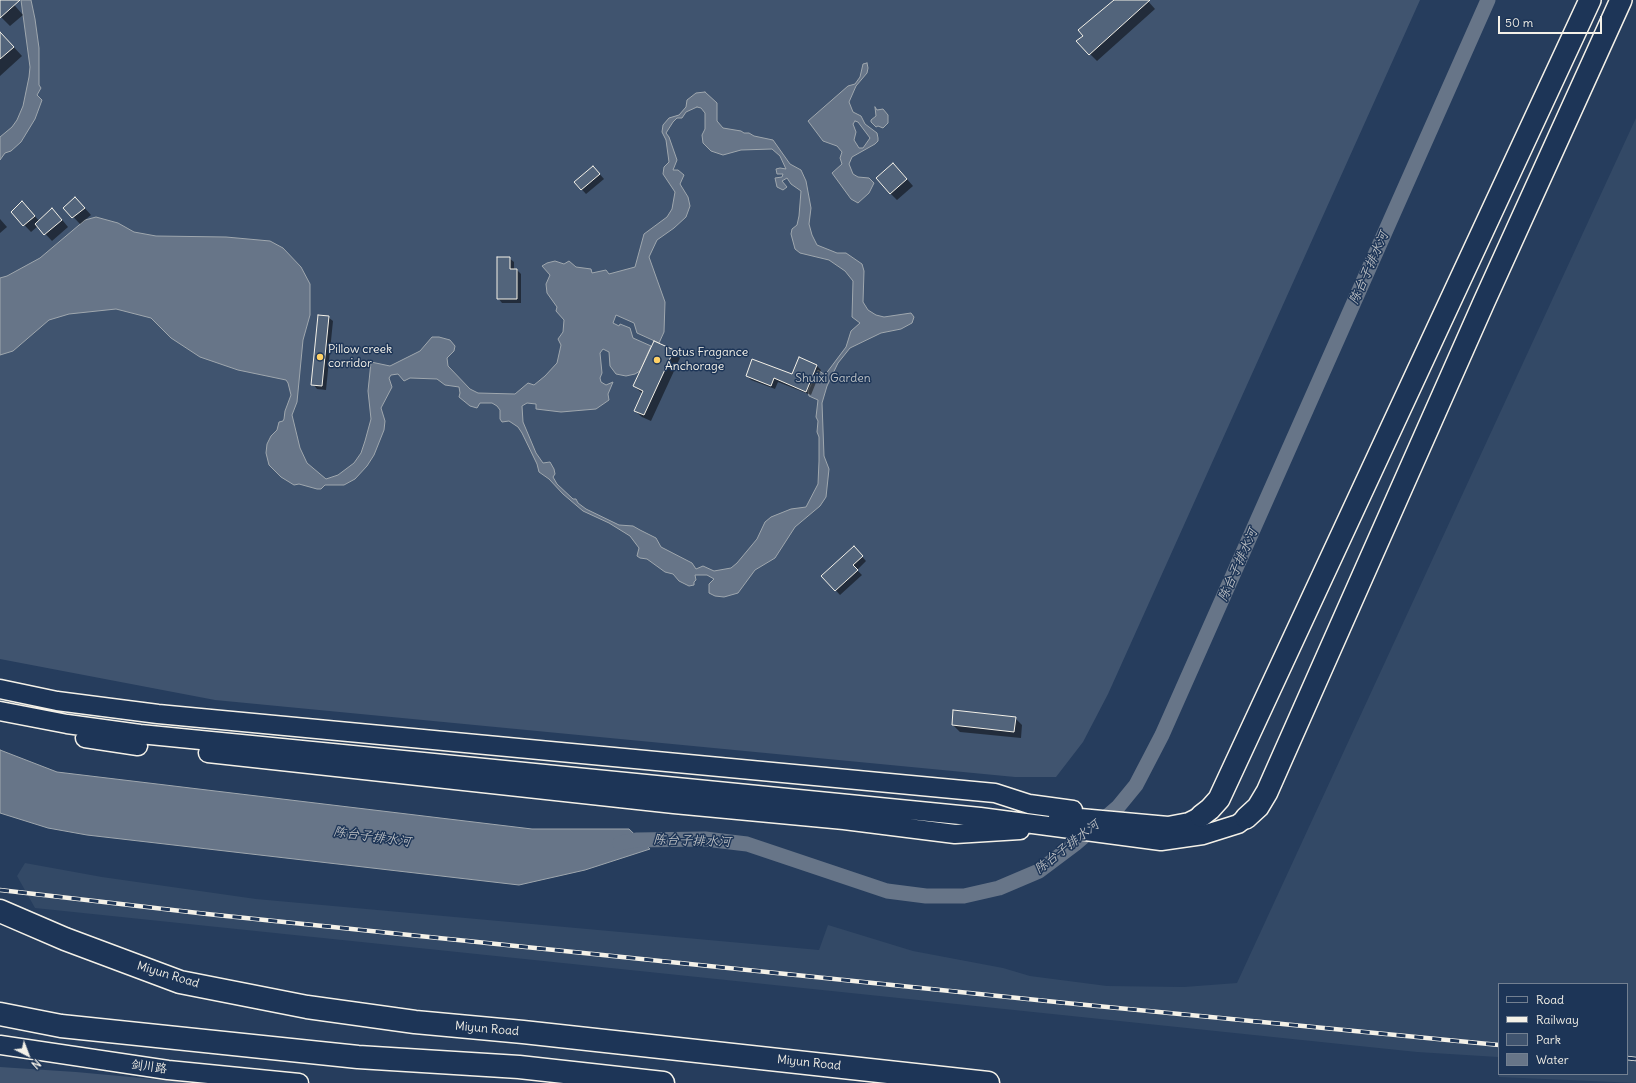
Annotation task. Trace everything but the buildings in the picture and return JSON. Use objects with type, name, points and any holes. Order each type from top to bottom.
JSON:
[{"type":"highway","name":"Miyun Road","points":[[0,910],[65,939],[180,982],[307,1007],[415,1022],[523,1032],[988,1083]]},
{"type":"highway","points":[[0,1014],[61,1026],[358,1057],[519,1067],[663,1083]]},
{"type":"main road","points":[[1202,816],[1219,799],[1590,0]]},
{"type":"main road","points":[[1246,818],[1258,807],[1267,792],[1484,302],[1621,0]]},
{"type":"street","points":[[0,689],[57,701],[166,714],[995,793],[1029,804],[1048,821]]},
{"type":"street","points":[[0,703],[43,712],[126,725],[836,797],[1164,833],[1203,835],[1238,824],[1246,818]]},
{"type":"street","points":[[0,711],[67,724],[140,734],[980,817],[1048,821]]},
{"type":"street","points":[[0,719],[57,733],[111,743],[674,804],[844,820],[954,834],[1018,830],[1048,821]]},
{"type":"street","points":[[1164,833],[1202,816]]},
{"type":"street","name":"剑川路","points":[[0,1044],[168,1070],[299,1083]]},
{"type":"shaded area","points":[[1636,118],[1636,1083],[1499,1077],[1499,1075],[1628,1075],[1628,983],[1498,983],[1498,1057],[1417,1052],[35,908],[17,876],[25,863],[102,877],[256,899],[819,950],[828,925],[913,951],[1003,968],[1030,976],[1107,986],[1184,987],[1237,983]]},
{"type":"green space","name":"Shuixi Garden","points":[[0,0],[1420,0],[1108,694],[1083,742],[1056,777],[1015,777],[215,700],[0,659]]},
{"type":"green space","points":[[0,1067],[76,1072],[196,1083],[0,1083]]},
{"type":"water","points":[[21,0],[31,0],[35,19],[39,48],[39,85],[41,88],[37,95],[42,100],[35,119],[21,142],[11,151],[5,153],[0,160],[0,137],[12,127],[17,120],[23,106],[29,77],[30,67]]},
{"type":"water","points":[[867,63],[867,73],[856,86],[849,102],[853,112],[861,116],[865,124],[877,133],[878,141],[852,157],[849,164],[853,174],[858,177],[869,178],[874,183],[869,193],[858,203],[851,199],[832,173],[842,164],[840,158],[842,152],[837,146],[823,141],[808,121],[848,86],[855,84],[860,77],[863,64]],"holes":[[[855,121],[858,122],[870,138],[863,148],[859,148],[854,140],[856,132],[853,124]]]},
{"type":"water","points":[[705,92],[717,103],[717,121],[723,128],[741,131],[754,136],[773,140],[790,164],[801,170],[806,181],[811,208],[809,224],[812,235],[817,245],[837,253],[846,253],[862,264],[864,271],[863,302],[868,310],[876,315],[884,317],[911,313],[914,317],[912,323],[901,329],[881,333],[850,348],[838,363],[827,386],[822,403],[824,456],[829,469],[826,497],[820,506],[795,527],[775,558],[755,570],[738,593],[724,597],[715,596],[709,593],[709,584],[714,579],[707,575],[695,575],[696,580],[694,585],[689,586],[679,581],[673,574],[665,572],[647,559],[637,556],[639,548],[630,536],[609,523],[583,511],[563,494],[549,479],[539,472],[537,464],[522,433],[518,427],[509,421],[502,422],[500,419],[500,410],[497,406],[492,403],[480,403],[477,408],[470,406],[459,397],[459,387],[445,385],[437,379],[410,378],[404,381],[398,374],[391,375],[389,378],[392,387],[381,408],[385,421],[384,430],[374,455],[367,466],[355,479],[344,485],[325,485],[321,489],[317,489],[299,484],[294,485],[281,477],[269,465],[266,453],[267,444],[271,436],[277,430],[279,422],[283,421],[284,419],[285,411],[291,395],[286,380],[238,370],[200,357],[171,338],[151,318],[116,309],[69,314],[49,320],[13,351],[0,355],[0,278],[7,276],[40,258],[85,220],[96,217],[118,223],[134,232],[156,236],[226,237],[270,241],[283,248],[301,267],[310,284],[310,315],[303,340],[297,402],[292,415],[300,448],[307,463],[326,479],[338,475],[354,463],[361,453],[365,441],[371,419],[368,391],[371,362],[390,366],[420,351],[432,337],[439,337],[450,340],[455,346],[454,351],[447,358],[448,366],[470,389],[478,393],[515,394],[528,383],[534,385],[545,376],[557,363],[561,345],[558,339],[563,332],[564,320],[556,311],[557,307],[547,293],[546,284],[550,275],[542,266],[555,261],[564,264],[569,261],[576,267],[591,269],[592,273],[606,270],[609,274],[635,267],[644,234],[667,217],[672,209],[675,192],[663,174],[664,167],[669,162],[666,140],[662,132],[663,125],[669,118],[679,115],[686,107],[687,100],[696,93]],"holes":[[[697,107],[701,108],[705,113],[705,129],[702,135],[703,143],[711,151],[723,155],[741,150],[772,149],[780,156],[786,169],[776,169],[777,174],[783,174],[782,177],[775,178],[777,187],[783,190],[787,187],[782,181],[787,178],[791,184],[801,191],[797,225],[792,229],[791,234],[795,249],[800,253],[829,260],[845,271],[853,281],[852,317],[860,323],[851,331],[846,347],[825,375],[818,370],[808,391],[809,396],[818,400],[816,417],[818,421],[817,432],[819,437],[819,461],[818,484],[806,507],[791,509],[771,517],[765,522],[757,539],[737,563],[731,568],[714,571],[703,566],[696,569],[692,563],[661,547],[656,538],[633,526],[619,525],[586,509],[578,503],[576,499],[573,499],[557,484],[553,477],[555,474],[550,462],[543,463],[536,453],[523,422],[522,406],[527,403],[536,404],[536,409],[561,412],[596,409],[609,400],[608,394],[613,382],[606,385],[601,382],[600,378],[602,373],[600,353],[603,349],[609,352],[610,366],[616,374],[626,376],[640,371],[651,346],[633,338],[630,328],[613,323],[616,315],[634,323],[637,333],[659,343],[664,332],[665,302],[649,257],[657,240],[686,217],[690,206],[688,197],[680,184],[684,175],[678,170],[673,170],[677,160],[669,137],[666,133],[677,118],[682,118],[686,112]]]},
{"type":"water","points":[[875,107],[877,110],[883,109],[888,115],[888,123],[883,128],[878,126],[876,127],[871,122],[871,120],[876,116]]},
{"type":"water","points":[[0,750],[57,772],[532,829],[629,829],[650,849],[585,870],[519,885],[87,835],[48,828],[0,813]]},
{"type":"waterway","name":"陈台子排水河","points":[[620,843],[636,840],[705,839],[747,844],[887,891],[926,896],[964,896],[999,888],[1039,871],[1075,844],[1118,807],[1136,785],[1162,735],[1488,0]]},
{"type":"railway","points":[[0,890],[207,914],[1066,1003],[1498,1045]]},
{"type":"railway","points":[[1628,1058],[1636,1059]]},
{"type":"place","name":"Pillow creek corridor","points":[[320,357]]},
{"type":"place","name":"Lotus Fragance Anchorage","points":[[657,360]]}]
